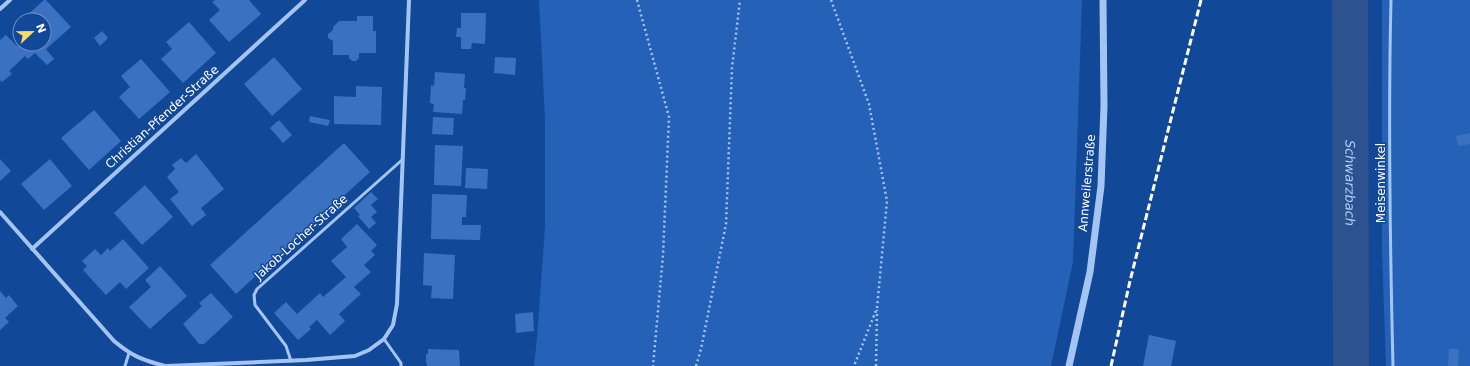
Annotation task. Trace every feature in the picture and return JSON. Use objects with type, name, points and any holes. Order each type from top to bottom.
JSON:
[{"type":"street","points":[[0,9],[10,0]]},
{"type":"street","name":"Christian-Pfender-Straße","points":[[32,249],[305,0]]},
{"type":"street","points":[[0,212],[114,341],[129,354],[144,361],[166,366],[291,361],[355,356],[369,350],[384,339],[393,325],[397,304],[409,0]]},
{"type":"street","name":"Annweilerstraße","points":[[1069,366],[1090,272],[1101,186],[1104,106],[1104,0]]},
{"type":"lane","name":"Meisenwinkel","points":[[1390,0],[1390,234],[1393,366]]},
{"type":"lane","name":"Jakob-Locher-Straße","points":[[291,361],[286,346],[255,306],[254,295],[257,290],[402,160]]},
{"type":"lane","points":[[384,339],[401,363],[401,366]]},
{"type":"lane","points":[[125,366],[129,354]]},
{"type":"path","points":[[636,0],[669,117],[663,255],[654,366]]},
{"type":"path","points":[[696,366],[701,349],[726,224],[732,68],[740,0]]},
{"type":"path","points":[[831,0],[869,104],[887,201],[877,308],[876,366]]},
{"type":"path","points":[[854,366],[877,308]]},
{"type":"shaded area","points":[[539,0],[1082,0],[1073,262],[1051,366],[534,366],[545,227],[545,119]]},
{"type":"shaded area","points":[[1382,0],[1470,0],[1470,366],[1386,366],[1382,251]]},
{"type":"building","points":[[44,0],[46,0],[71,27],[52,44],[52,12],[31,12]]},
{"type":"building","points":[[215,0],[249,0],[261,14],[229,42],[209,20],[220,10],[212,2]]},
{"type":"building","points":[[461,13],[486,13],[485,44],[472,43],[471,49],[461,49],[461,37],[456,37],[457,28],[461,28]]},
{"type":"building","points":[[357,16],[373,16],[373,31],[376,31],[376,53],[359,53],[359,58],[356,61],[352,61],[349,58],[349,55],[333,55],[333,41],[328,38],[328,34],[333,30],[333,27],[339,21],[357,21]]},
{"type":"building","points":[[189,22],[216,53],[183,83],[161,59],[172,49],[166,42]]},
{"type":"building","points":[[102,31],[108,38],[100,46],[94,38]]},
{"type":"building","points":[[6,35],[12,41],[12,52],[48,52],[54,59],[47,65],[35,53],[28,59],[25,56],[9,71],[12,74],[2,82],[0,80],[0,40]]},
{"type":"building","points":[[274,57],[302,89],[272,116],[244,84]]},
{"type":"building","points":[[495,57],[516,58],[515,75],[494,73]]},
{"type":"building","points":[[141,59],[170,92],[139,119],[119,97],[130,87],[121,76]]},
{"type":"building","points":[[435,72],[465,74],[464,88],[466,88],[462,114],[433,112],[434,104],[430,103],[431,85],[434,86]]},
{"type":"building","points":[[356,86],[382,87],[381,125],[334,124],[334,96],[356,97]]},
{"type":"building","points":[[94,110],[121,141],[89,170],[61,138]]},
{"type":"building","points":[[310,116],[330,120],[328,126],[309,122]]},
{"type":"building","points":[[433,117],[454,118],[453,135],[432,134]]},
{"type":"building","points":[[279,120],[292,135],[283,143],[270,128]]},
{"type":"building","points":[[1470,133],[1470,144],[1458,146],[1456,136]]},
{"type":"building","points":[[344,143],[370,172],[236,294],[210,265]]},
{"type":"building","points":[[435,145],[463,146],[461,186],[434,185]]},
{"type":"building","points":[[196,154],[224,189],[201,208],[206,215],[192,226],[170,199],[179,192],[167,177],[175,169],[172,165],[181,158],[186,163]]},
{"type":"building","points":[[0,159],[11,171],[0,181]]},
{"type":"building","points":[[50,159],[72,186],[44,210],[21,184]]},
{"type":"building","points":[[466,168],[488,169],[487,189],[465,188]]},
{"type":"building","points":[[145,185],[173,217],[142,245],[114,213]]},
{"type":"building","points":[[371,192],[378,199],[371,205],[377,212],[371,217],[376,223],[369,229],[358,216],[360,215],[354,208]]},
{"type":"building","points":[[432,194],[467,195],[466,217],[462,217],[462,225],[481,225],[480,240],[431,239]]},
{"type":"building","points":[[357,224],[377,245],[371,251],[375,255],[364,265],[371,272],[354,287],[361,294],[339,314],[345,321],[330,335],[317,320],[309,327],[311,329],[298,340],[274,313],[286,302],[297,314],[320,293],[323,297],[346,277],[331,261],[347,247],[341,239]]},
{"type":"building","points":[[123,239],[149,268],[126,289],[120,282],[106,295],[83,270],[87,266],[82,261],[95,249],[101,255],[108,248],[110,251]]},
{"type":"building","points":[[424,253],[455,255],[453,299],[431,298],[432,286],[423,285]]},
{"type":"building","points":[[160,266],[187,296],[150,329],[129,307],[151,287],[145,280]]},
{"type":"building","points":[[0,291],[6,298],[9,295],[18,306],[5,318],[9,322],[0,330]]},
{"type":"building","points":[[211,293],[233,317],[204,344],[199,344],[183,324],[202,306],[199,303]]},
{"type":"building","points":[[533,312],[534,331],[516,333],[515,314]]},
{"type":"building","points":[[1149,335],[1176,341],[1171,366],[1143,366]]},
{"type":"building","points":[[428,349],[459,350],[460,366],[427,366],[426,354],[428,354]]},
{"type":"building","points":[[1449,349],[1459,349],[1458,366],[1448,366]]},
{"type":"waterway","name":"Schwarzbach","points":[[1350,0],[1351,366]]},
{"type":"railway","points":[[1111,366],[1130,281],[1201,0]]}]
